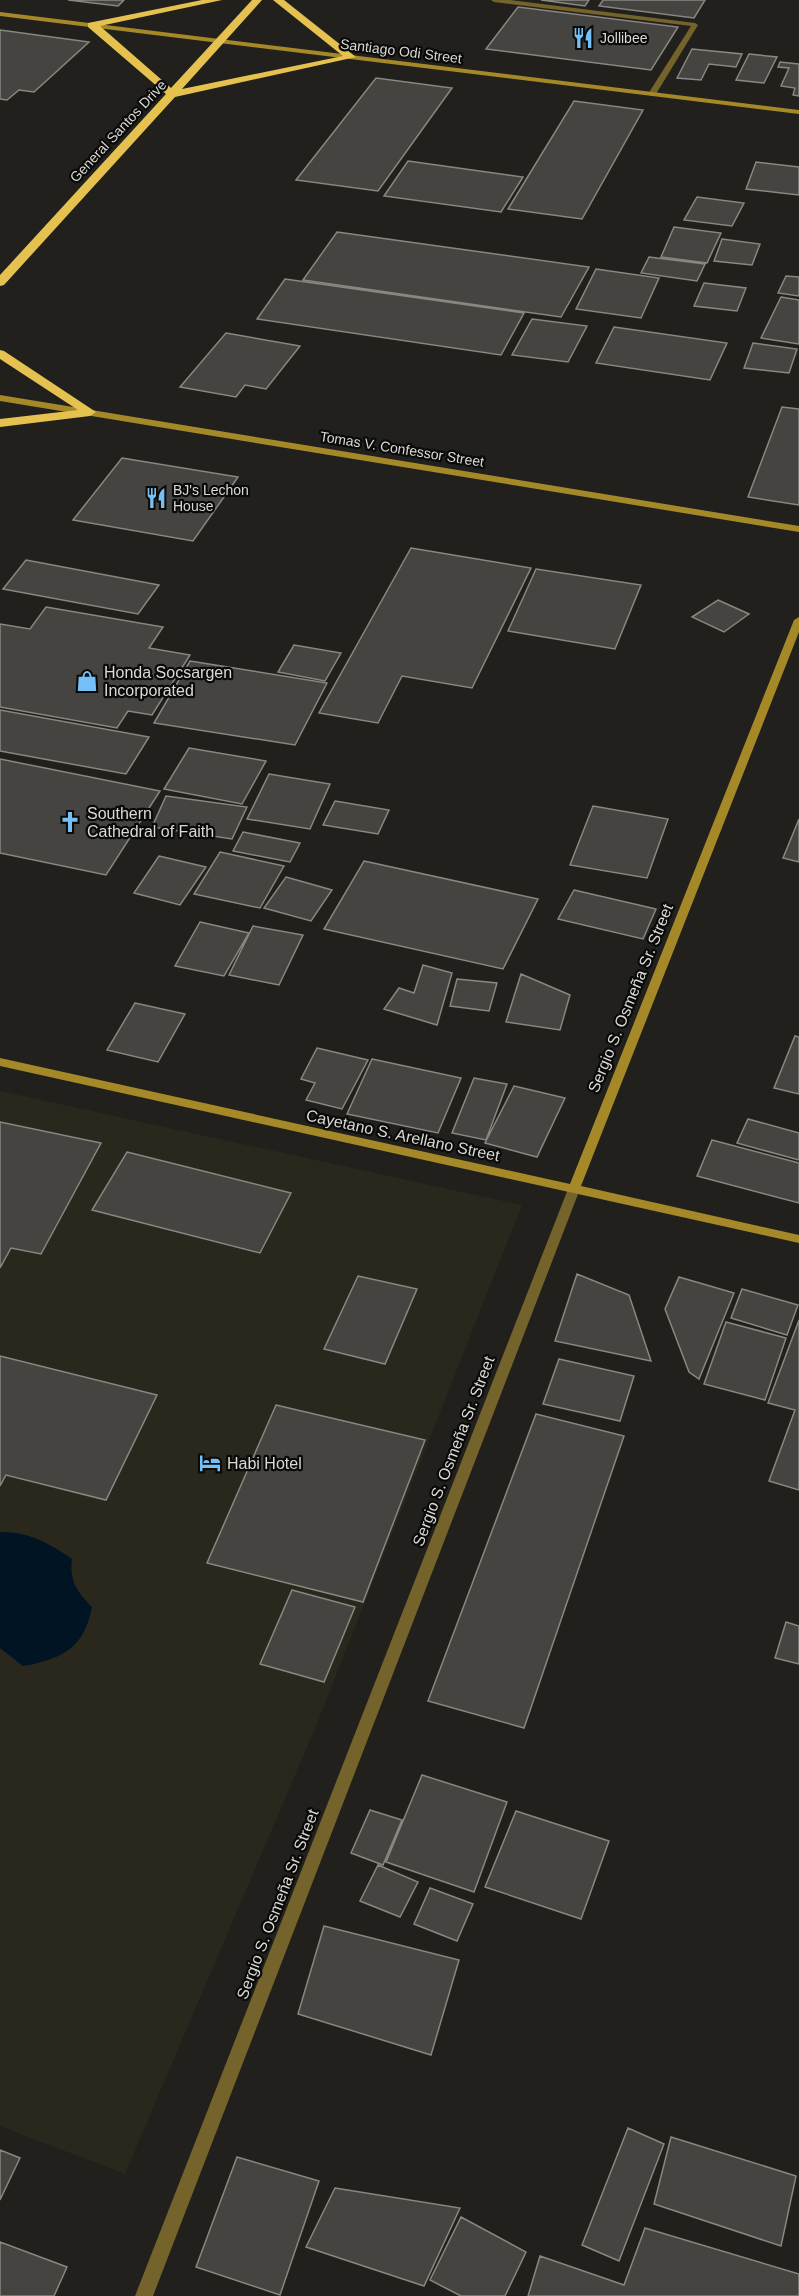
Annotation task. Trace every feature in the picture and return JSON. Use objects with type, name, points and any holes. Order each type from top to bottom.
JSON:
[{"type":"highway","points":[[92,25],[217,0]]},
{"type":"highway","name":"General Santos Drive","points":[[0,282],[257,0]]},
{"type":"highway","points":[[278,0],[351,57]]},
{"type":"highway","points":[[92,25],[172,94],[351,57]]},
{"type":"highway","points":[[0,354],[90,412]]},
{"type":"highway","points":[[0,423],[90,412]]},
{"type":"street","points":[[494,0],[695,25],[652,94]]},
{"type":"street","name":"Santiago Odi Street","points":[[0,14],[799,112]]},
{"type":"street","name":"Tomas V. Confessor Street","points":[[0,398],[799,528]]},
{"type":"street","name":"Sergio S. Osmeña Sr. Street","points":[[144,2296],[574,1189],[799,620]]},
{"type":"street","name":"Cayetano S. Arellano Street","points":[[0,1062],[799,1239]]},
{"type":"shaded area","name":"Habi Hotel","points":[[0,1091],[522,1205],[318,1721],[125,2174],[0,2126]]},
{"type":"water","points":[[0,1532],[29,1536],[56,1548],[72,1559],[75,1585],[92,1607],[83,1633],[77,1642],[70,1649],[50,1660],[23,1666],[0,1648]]},
{"type":"building","points":[[68,0],[124,0],[118,6]]},
{"type":"building","points":[[541,0],[589,0],[585,6]]},
{"type":"building","points":[[603,0],[705,0],[694,18],[599,6]]},
{"type":"building","name":"Jollibee","points":[[518,7],[678,27],[651,70],[486,49]]},
{"type":"building","points":[[0,30],[89,42],[34,92],[19,90],[7,100],[0,99]]},
{"type":"building","points":[[692,49],[742,54],[736,67],[709,64],[701,80],[677,78]]},
{"type":"building","points":[[749,54],[777,57],[764,83],[736,80]]},
{"type":"building","points":[[780,62],[799,64],[799,96],[793,95],[795,88],[781,86],[789,68],[778,67]]},
{"type":"building","points":[[376,78],[452,88],[378,191],[296,180]]},
{"type":"building","points":[[574,101],[643,110],[582,219],[508,209]]},
{"type":"building","points":[[408,161],[523,177],[501,212],[384,196]]},
{"type":"building","points":[[756,162],[799,167],[799,195],[746,189]]},
{"type":"building","points":[[697,197],[744,203],[732,226],[684,220]]},
{"type":"building","points":[[674,227],[721,233],[707,263],[661,257]]},
{"type":"building","points":[[337,232],[589,267],[561,317],[303,280]]},
{"type":"building","points":[[722,239],[760,244],[752,265],[714,261]]},
{"type":"building","points":[[649,257],[705,264],[697,281],[641,273]]},
{"type":"building","points":[[596,269],[659,278],[641,318],[576,309]]},
{"type":"building","points":[[786,276],[799,277],[799,296],[778,293]]},
{"type":"building","points":[[285,279],[524,313],[501,355],[257,319]]},
{"type":"building","points":[[704,283],[746,288],[737,311],[694,306]]},
{"type":"building","points":[[781,297],[799,300],[799,344],[761,338]]},
{"type":"building","points":[[532,319],[587,326],[568,362],[512,355]]},
{"type":"building","points":[[614,327],[727,343],[710,380],[596,363]]},
{"type":"building","points":[[226,333],[300,346],[266,389],[245,385],[236,397],[180,387]]},
{"type":"building","points":[[753,343],[797,349],[789,373],[744,368]]},
{"type":"building","points":[[782,407],[799,409],[799,505],[748,497]]},
{"type":"building","name":"BJ's Lechon House","points":[[122,458],[238,477],[193,541],[73,520]]},
{"type":"building","points":[[411,548],[531,568],[472,688],[402,676],[378,723],[319,713]]},
{"type":"building","points":[[26,560],[159,585],[138,614],[3,589]]},
{"type":"building","points":[[536,569],[641,585],[615,649],[508,631]]},
{"type":"building","points":[[718,600],[749,614],[724,632],[692,617]]},
{"type":"building","name":"Honda Socsargen Incorporated","points":[[46,607],[163,627],[149,648],[190,655],[152,715],[128,711],[117,728],[0,707],[0,624],[30,629]]},
{"type":"building","points":[[294,645],[341,653],[325,681],[278,672]]},
{"type":"building","points":[[190,661],[327,683],[295,745],[154,723]]},
{"type":"building","points":[[0,710],[149,737],[126,774],[0,751]]},
{"type":"building","points":[[189,748],[266,761],[242,804],[164,789]]},
{"type":"building","name":"Southern Cathedral of Faith","points":[[0,759],[160,791],[106,875],[0,853]]},
{"type":"building","points":[[269,774],[330,784],[310,829],[247,819]]},
{"type":"building","points":[[166,796],[247,807],[232,839],[152,827]]},
{"type":"building","points":[[335,801],[389,810],[378,834],[323,825]]},
{"type":"building","points":[[593,806],[668,819],[647,878],[570,865]]},
{"type":"building","points":[[799,819],[799,862],[783,858]]},
{"type":"building","points":[[243,832],[300,843],[290,862],[233,851]]},
{"type":"building","points":[[220,852],[284,866],[260,908],[194,894]]},
{"type":"building","points":[[159,856],[206,867],[180,905],[134,893]]},
{"type":"building","points":[[364,861],[538,899],[503,969],[324,929]]},
{"type":"building","points":[[286,877],[332,890],[311,921],[264,908]]},
{"type":"building","points":[[574,890],[656,909],[643,939],[558,919]]},
{"type":"building","points":[[200,922],[249,933],[224,976],[175,966]]},
{"type":"building","points":[[253,926],[303,935],[279,985],[229,975]]},
{"type":"building","points":[[423,965],[452,973],[437,1025],[384,1009],[399,988],[414,993]]},
{"type":"building","points":[[521,974],[570,995],[560,1030],[506,1022]]},
{"type":"building","points":[[457,979],[497,983],[489,1011],[450,1006]]},
{"type":"building","points":[[135,1003],[185,1014],[158,1062],[107,1050]]},
{"type":"building","points":[[795,1036],[799,1037],[799,1094],[774,1088]]},
{"type":"building","points":[[317,1048],[368,1060],[342,1109],[306,1100],[315,1083],[301,1079]]},
{"type":"building","points":[[372,1059],[461,1078],[438,1133],[347,1114]]},
{"type":"building","points":[[474,1078],[507,1084],[486,1140],[452,1133]]},
{"type":"building","points":[[514,1086],[565,1098],[537,1157],[485,1143]]},
{"type":"building","points":[[748,1119],[799,1133],[799,1160],[737,1143]]},
{"type":"building","points":[[0,1122],[101,1143],[41,1254],[11,1248],[0,1268]]},
{"type":"building","points":[[712,1140],[799,1163],[799,1203],[697,1176]]},
{"type":"building","points":[[127,1152],[291,1193],[260,1253],[92,1210]]},
{"type":"building","points":[[577,1274],[629,1295],[651,1361],[555,1341]]},
{"type":"building","points":[[358,1276],[417,1289],[385,1364],[324,1349]]},
{"type":"building","points":[[679,1277],[734,1293],[699,1379],[689,1372],[665,1309]]},
{"type":"building","points":[[742,1289],[798,1305],[787,1335],[731,1318]]},
{"type":"building","points":[[799,1320],[799,1490],[769,1481],[795,1410],[768,1403]]},
{"type":"building","points":[[726,1322],[786,1338],[765,1400],[704,1384]]},
{"type":"building","points":[[0,1356],[157,1395],[106,1500],[6,1475],[0,1486]]},
{"type":"building","points":[[559,1359],[634,1376],[620,1421],[543,1404]]},
{"type":"building","points":[[276,1405],[425,1440],[363,1602],[207,1563]]},
{"type":"building","points":[[536,1414],[624,1436],[524,1728],[428,1701]]},
{"type":"building","points":[[292,1590],[355,1607],[324,1682],[260,1664]]},
{"type":"building","points":[[786,1622],[799,1626],[799,1664],[775,1658]]},
{"type":"building","points":[[422,1775],[507,1802],[474,1892],[386,1862]]},
{"type":"building","points":[[370,1810],[402,1820],[383,1865],[351,1853]]},
{"type":"building","points":[[516,1811],[609,1841],[581,1919],[485,1887]]},
{"type":"building","points":[[378,1865],[418,1882],[400,1917],[360,1901]]},
{"type":"building","points":[[430,1888],[473,1904],[457,1941],[414,1924]]},
{"type":"building","points":[[324,1926],[459,1960],[431,2055],[298,2014]]},
{"type":"building","points":[[628,2128],[664,2144],[619,2261],[582,2245]]},
{"type":"building","points":[[671,2137],[796,2176],[781,2246],[654,2204]]},
{"type":"building","points":[[0,2150],[20,2158],[0,2200]]},
{"type":"building","points":[[237,2157],[319,2181],[280,2295],[196,2267]]},
{"type":"building","points":[[335,2188],[460,2208],[424,2286],[306,2247]]},
{"type":"building","points":[[461,2217],[526,2252],[505,2296],[461,2296],[430,2280]]},
{"type":"building","points":[[645,2228],[799,2274],[799,2296],[528,2296],[540,2256],[624,2285]]},
{"type":"building","points":[[0,2242],[67,2267],[54,2296],[0,2296]]},
{"type":"place","name":"Jollibee","points":[[583,38]]},
{"type":"place","name":"BJ's Lechon House","points":[[156,498]]},
{"type":"place","name":"Honda Socsargen Incorporated","points":[[87,681]]},
{"type":"place","name":"Southern Cathedral of Faith","points":[[70,822]]},
{"type":"place","name":"Habi Hotel","points":[[210,1463]]}]
